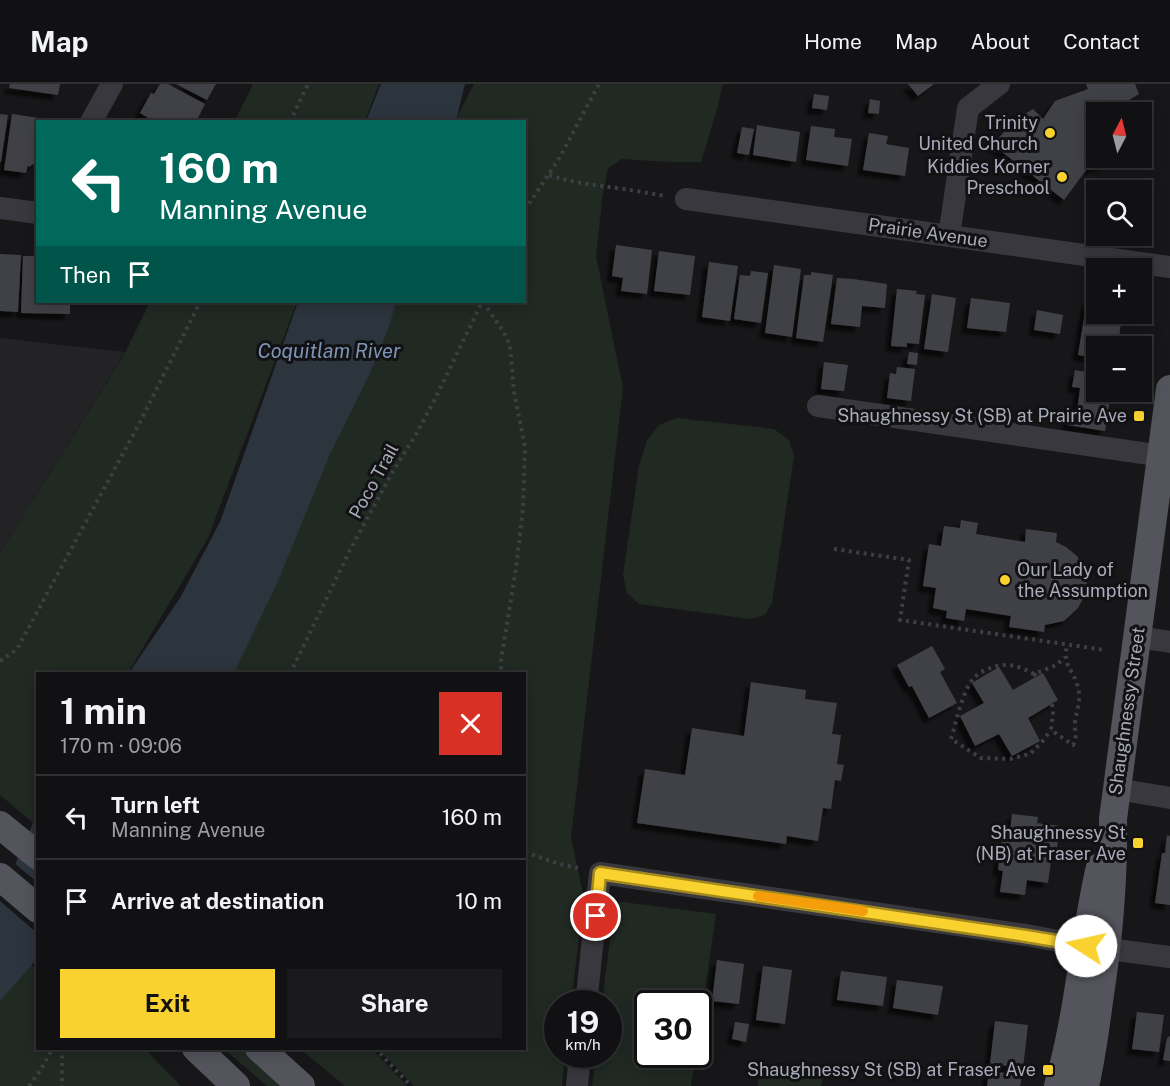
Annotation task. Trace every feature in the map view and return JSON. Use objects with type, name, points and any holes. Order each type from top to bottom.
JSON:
[{"type":"main road","name":"Shaughnessy Street","points":[[1058,1086],[1113,889],[1113,819],[1165,456],[1170,388]]},
{"type":"main road","points":[[0,825],[36,854]]},
{"type":"main road","points":[[0,877],[36,907]]},
{"type":"main road","name":"Shaughnessy Street","points":[[1085,1086],[1095,1037],[1096,948]]},
{"type":"main road","points":[[198,1050],[236,1086]]},
{"type":"main road","points":[[261,1050],[301,1086]]},
{"type":"street","points":[[92,120],[112,84]]},
{"type":"street","points":[[949,236],[968,108],[999,84]]},
{"type":"street","name":"Prairie Avenue","points":[[686,199],[1170,267]]},
{"type":"street","points":[[0,208],[36,213]]},
{"type":"street","points":[[818,406],[1165,456]]},
{"type":"street","points":[[1138,637],[1170,642]]},
{"type":"street","points":[[1117,789],[1170,798]]},
{"type":"street","points":[[587,990],[600,873],[1096,948],[1170,957]]},
{"type":"street","points":[[577,1086],[579,1068]]},
{"type":"path","points":[[291,120],[309,84]]},
{"type":"path","points":[[526,208],[549,175],[599,84]]},
{"type":"path","points":[[549,175],[592,186],[686,199]]},
{"type":"path","points":[[0,661],[17,649],[139,424],[200,303]]},
{"type":"path","name":"Poco Trail","points":[[291,672],[350,550],[426,416],[482,303]]},
{"type":"path","points":[[484,303],[510,345],[514,392],[525,447],[523,509],[501,672]]},
{"type":"path","points":[[834,549],[909,560],[900,620],[1105,650]]},
{"type":"path","points":[[1051,730],[1073,745],[1076,739],[1074,723],[1080,702],[1078,685],[1067,666],[1065,656],[1067,645]]},
{"type":"path","points":[[1052,704],[1051,730],[1030,754],[1010,759],[981,758],[951,739],[966,691],[973,678],[984,670],[1002,664],[1020,666],[1035,675],[1057,665],[1065,656]]},
{"type":"path","points":[[526,852],[559,864],[600,873]]},
{"type":"path","points":[[29,1086],[52,1050]]},
{"type":"path","points":[[62,1050],[62,1086]]},
{"type":"path","points":[[377,1050],[411,1086]]},
{"type":"shaded area","points":[[253,84],[379,84],[365,120],[235,120]]},
{"type":"shaded area","points":[[474,84],[723,84],[701,162],[622,159],[608,168],[602,200],[596,256],[623,388],[571,838],[584,898],[573,990],[544,990],[544,1068],[564,1068],[562,1086],[414,1086],[380,1050],[526,1050],[526,672],[217,672],[379,303],[526,303],[526,120],[456,120]]},
{"type":"shaded area","points":[[150,303],[297,303],[208,538],[129,672],[36,672],[36,825],[0,795],[0,553],[125,353]]},
{"type":"shaded area","points":[[0,338],[125,352],[0,553]]},
{"type":"shaded area","points":[[677,418],[774,429],[789,440],[794,456],[772,603],[765,615],[750,619],[639,604],[627,593],[623,575],[639,466],[647,440],[659,425]]},
{"type":"shaded area","points":[[615,901],[716,914],[705,990],[634,990],[634,1068],[694,1068],[691,1086],[592,1086],[594,1068],[622,1068],[622,990],[604,990]]},
{"type":"shaded area","points":[[13,950],[36,969],[36,1050],[146,1050],[181,1086],[0,1086],[0,967]]},
{"type":"shaded area","points":[[225,1050],[244,1050],[285,1086],[267,1086]]},
{"type":"shaded area","points":[[301,1050],[373,1050],[407,1086],[345,1086]]},
{"type":"shaded area","points":[[760,1069],[823,1077],[821,1086],[758,1086]]},
{"type":"water","points":[[381,84],[465,84],[456,120],[366,120]]},
{"type":"water","name":"Coquitlam River","points":[[298,303],[396,303],[389,327],[369,375],[330,454],[278,581],[234,672],[130,672],[180,598],[220,522]]},
{"type":"water","points":[[36,816],[36,960],[0,1001],[0,899]]},
{"type":"pier","points":[[13,862],[36,881],[36,932],[0,901],[0,891]]},
{"type":"building","points":[[10,84],[60,84],[58,95],[9,88]]},
{"type":"building","points":[[160,84],[168,84],[205,104],[197,120],[152,120],[140,113],[151,93],[154,94]]},
{"type":"building","points":[[176,84],[216,84],[207,100]]},
{"type":"building","points":[[908,84],[934,84],[918,96]]},
{"type":"building","name":"Trinity United Church","points":[[1086,84],[1135,84],[1139,94],[1126,102],[1086,102],[1086,168],[1091,168],[1087,169],[1064,200],[993,145],[1012,122],[1033,109],[1043,119],[1055,101],[1088,89]]},
{"type":"building","points":[[814,94],[829,96],[827,110],[812,108]]},
{"type":"building","points":[[870,99],[880,101],[879,114],[868,113]]},
{"type":"building","points":[[0,114],[8,115],[1,162],[0,162]]},
{"type":"building","points":[[12,114],[45,119],[36,120],[36,162],[29,167],[28,165],[26,173],[4,170]]},
{"type":"building","points":[[757,125],[800,132],[796,162],[753,155]]},
{"type":"building","points":[[811,126],[835,129],[834,137],[852,139],[848,166],[806,160]]},
{"type":"building","points":[[742,127],[754,129],[749,155],[737,153]]},
{"type":"building","points":[[869,133],[888,136],[886,144],[909,148],[905,176],[863,170]]},
{"type":"building","points":[[616,245],[652,250],[647,294],[621,291],[623,278],[612,276]]},
{"type":"building","points":[[659,251],[695,256],[690,295],[654,291]]},
{"type":"building","points":[[0,254],[21,255],[18,312],[0,311]]},
{"type":"building","points":[[23,256],[36,256],[36,303],[70,303],[70,314],[21,313]]},
{"type":"building","points":[[709,262],[738,266],[730,321],[702,317]]},
{"type":"building","points":[[774,265],[801,269],[792,337],[765,333]]},
{"type":"building","points":[[751,271],[768,273],[761,323],[734,319],[740,275],[750,276]]},
{"type":"building","points":[[811,272],[833,275],[823,342],[796,338],[804,275],[811,275]]},
{"type":"building","points":[[837,278],[887,284],[885,308],[862,306],[860,327],[831,324]]},
{"type":"building","points":[[897,289],[917,291],[916,294],[925,295],[919,344],[907,343],[907,347],[891,346]]},
{"type":"building","points":[[932,294],[956,298],[948,352],[924,349]]},
{"type":"building","points":[[971,298],[1010,303],[1006,332],[967,328]]},
{"type":"building","points":[[1086,306],[1086,324],[1121,324],[1119,336],[1086,336],[1086,356],[1078,355]]},
{"type":"building","points":[[1037,310],[1063,315],[1060,334],[1034,330]]},
{"type":"building","points":[[909,352],[918,353],[917,365],[907,364]]},
{"type":"building","points":[[824,362],[848,365],[844,391],[821,389]]},
{"type":"building","points":[[897,367],[915,369],[911,401],[887,398],[890,373],[896,374]]},
{"type":"building","points":[[1075,370],[1086,372],[1086,402],[1109,402],[1105,431],[1067,425],[1070,409],[1077,411],[1080,388],[1072,387]]},
{"type":"building","name":"Our Lady of the Assumption","points":[[961,520],[978,523],[976,534],[1025,542],[1026,529],[1057,533],[1056,542],[1077,556],[1086,573],[1087,591],[1078,608],[1064,621],[1045,625],[1044,632],[1009,627],[1011,616],[966,609],[964,621],[946,618],[947,611],[933,608],[936,588],[923,586],[929,544],[941,546],[944,526],[960,528]]},
{"type":"building","points":[[932,646],[945,669],[940,672],[957,703],[929,718],[912,686],[909,687],[897,665]]},
{"type":"building","points":[[999,667],[1013,690],[1043,673],[1058,700],[1028,718],[1040,741],[1012,756],[999,734],[975,746],[960,716],[984,703],[972,683]]},
{"type":"building","points":[[751,682],[806,690],[805,699],[837,703],[832,734],[841,735],[837,764],[844,765],[841,781],[835,780],[831,809],[823,808],[818,841],[787,836],[786,844],[637,823],[645,769],[685,775],[692,728],[744,736]]},
{"type":"building","points":[[1012,814],[1038,817],[1037,823],[1060,826],[1056,854],[1052,854],[1048,883],[1027,880],[1025,895],[1000,892],[1003,871],[998,870],[1002,839],[1009,840]]},
{"type":"building","points":[[1167,835],[1170,836],[1170,905],[1155,903]]},
{"type":"building","points":[[717,960],[744,964],[739,1004],[712,1001]]},
{"type":"building","points":[[763,966],[792,970],[785,1024],[756,1020]]},
{"type":"building","points":[[841,971],[887,977],[883,1006],[837,1000]]},
{"type":"building","points":[[897,980],[943,986],[938,1015],[893,1008]]},
{"type":"building","points":[[1137,1012],[1164,1015],[1159,1052],[1132,1049]]},
{"type":"building","points":[[995,1021],[1028,1025],[1023,1068],[990,1064]]},
{"type":"building","points":[[735,1022],[749,1024],[746,1042],[732,1039]]},
{"type":"building","points":[[1170,1036],[1170,1061],[1163,1060],[1167,1038]]},
{"type":"building","points":[[989,1071],[1022,1075],[1020,1086],[987,1086]]},
{"type":"slow traffic","points":[[758,896],[863,911]]},
{"type":"place","name":"Trinity United Church","points":[[1050,133]]},
{"type":"place","name":"Kiddies Korner Preschool","points":[[1062,177]]},
{"type":"place","name":"Shaughnessy St (SB) at Prairie Ave","points":[[1139,416]]},
{"type":"place","name":"Our Lady of the Assumption","points":[[1005,580]]},
{"type":"place","name":"Shaughnessy St (NB) at Fraser Ave","points":[[1138,843]]},
{"type":"place","name":"Shaughnessy St (SB) at Fraser Ave","points":[[1048,1070]]},
{"type":"route","points":[[596,916],[600,873],[1086,946]]}]
